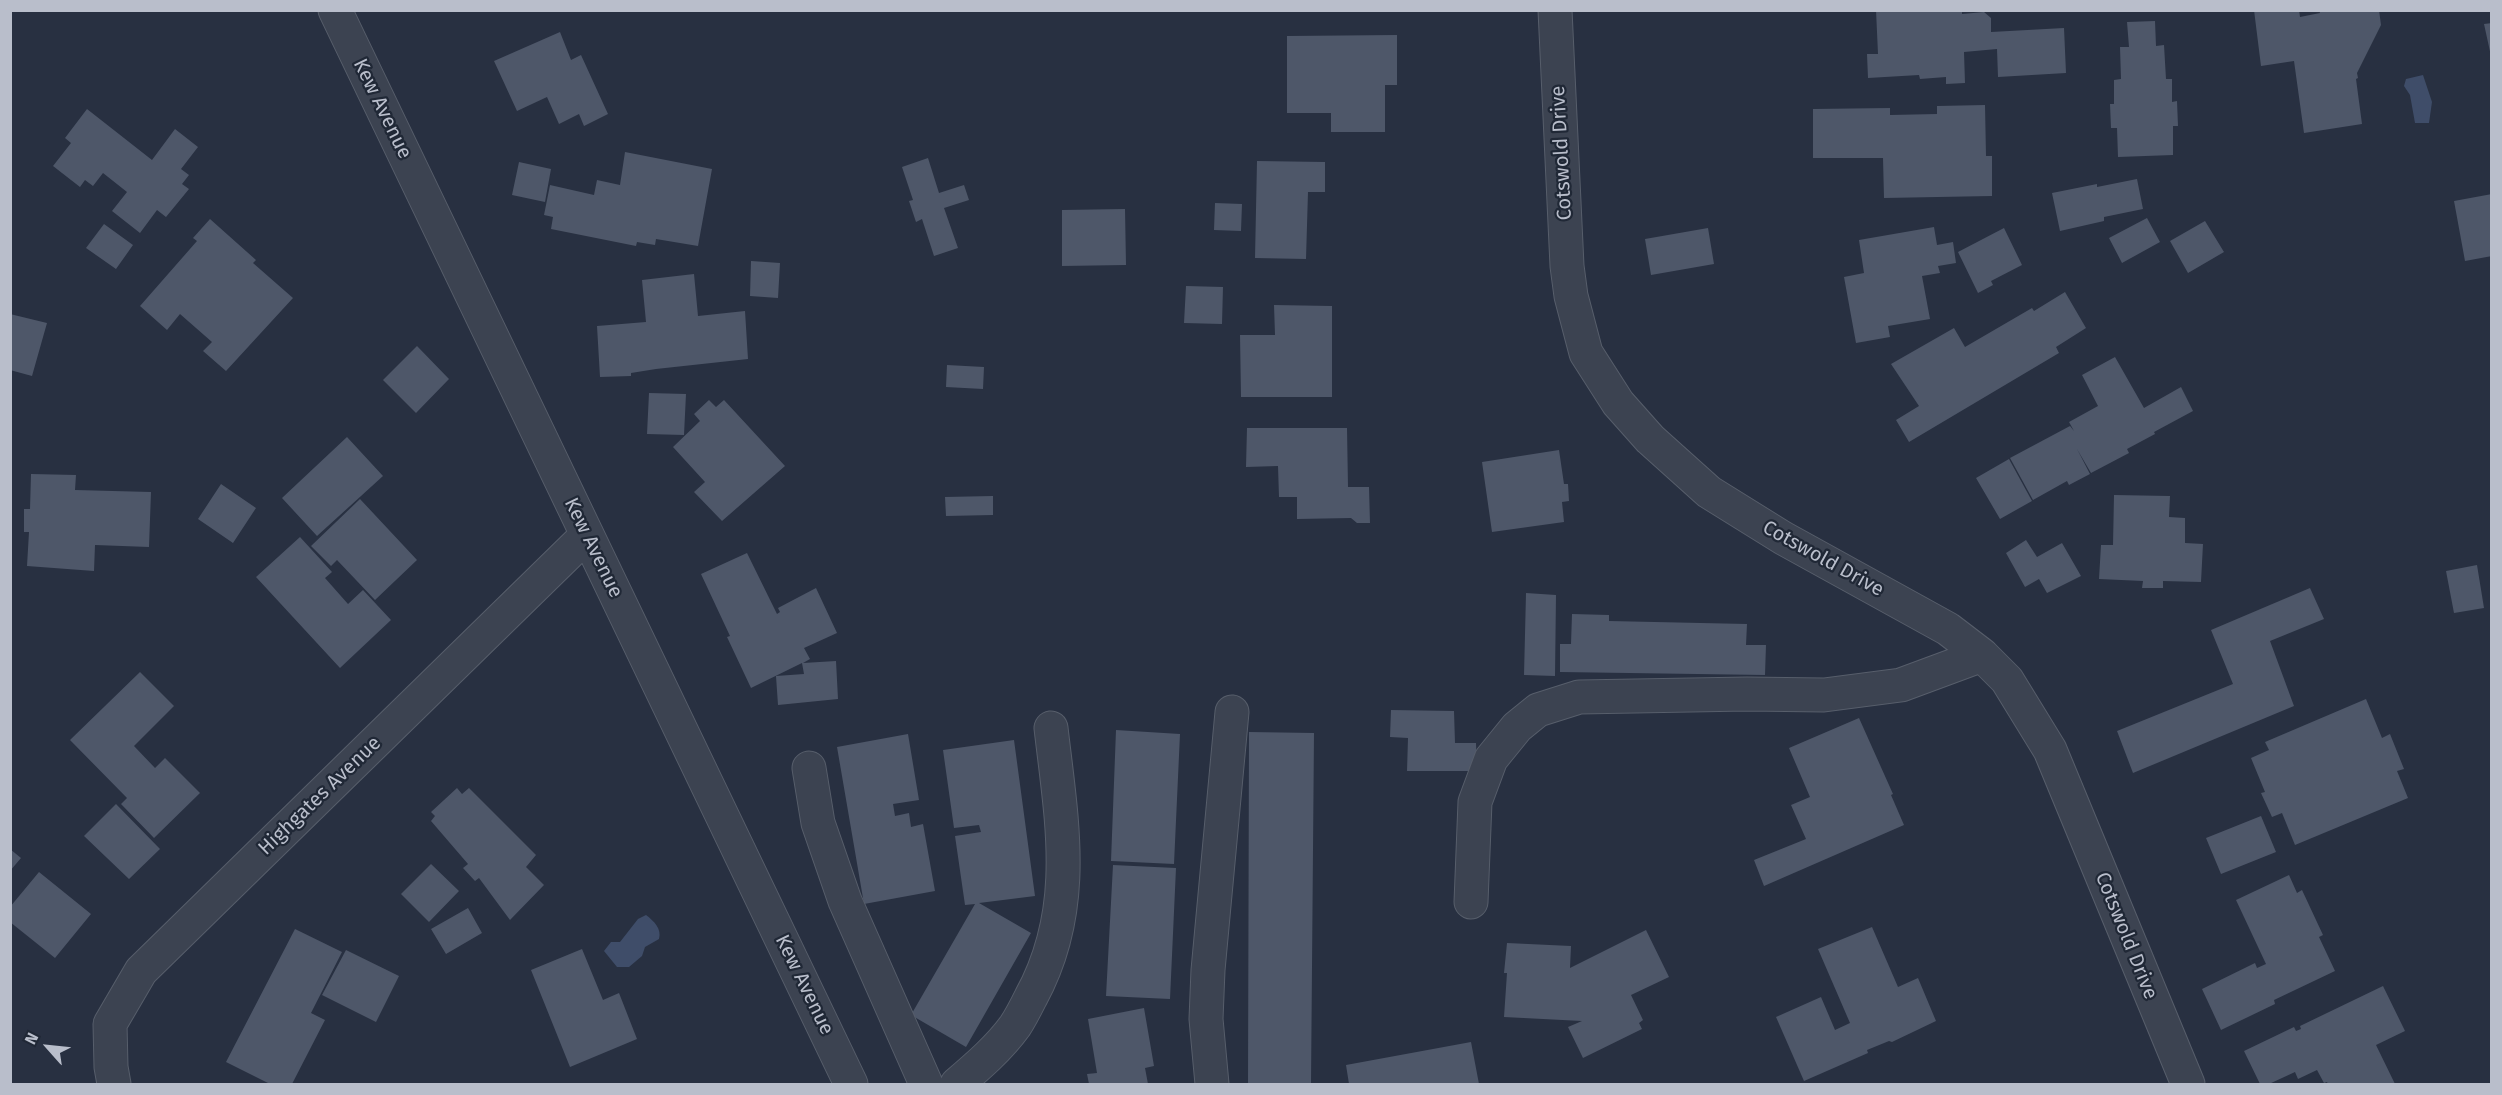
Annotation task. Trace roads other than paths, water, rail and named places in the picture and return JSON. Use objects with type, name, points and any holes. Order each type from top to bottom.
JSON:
[{"type":"street","name":"Kew Avenue","points":[[335,10],[851,1084]]},
{"type":"street","name":"Cotswold Drive","points":[[1555,10],[1571,296],[1586,353],[1618,403],[1650,439],[1708,492],[1783,538],[1948,629],[1982,655],[2007,680],[2050,750],[2187,1084]]},
{"type":"street","name":"Highgates Avenue","points":[[114,1084],[111,1067],[110,1024],[141,971],[587,535]]},
{"type":"street","points":[[1471,902],[1475,802],[1491,759],[1517,727],[1538,710],[1579,697],[1824,695],[1901,685],[1982,655]]},
{"type":"street","points":[[1212,1084],[1206,1019],[1208,970],[1232,712]]},
{"type":"street","points":[[957,1084],[992,1053],[1016,1024],[1041,978],[1055,936],[1064,884],[1064,842],[1051,728]]},
{"type":"street","points":[[809,768],[818,823],[845,901],[926,1084]]},
{"type":"water","points":[[2423,75],[2432,102],[2429,123],[2415,123],[2410,95],[2404,86],[2406,79]]},
{"type":"water","points":[[646,915],[658,929],[659,939],[645,947],[642,956],[629,967],[617,967],[604,951],[611,942],[620,942],[638,919]]}]
